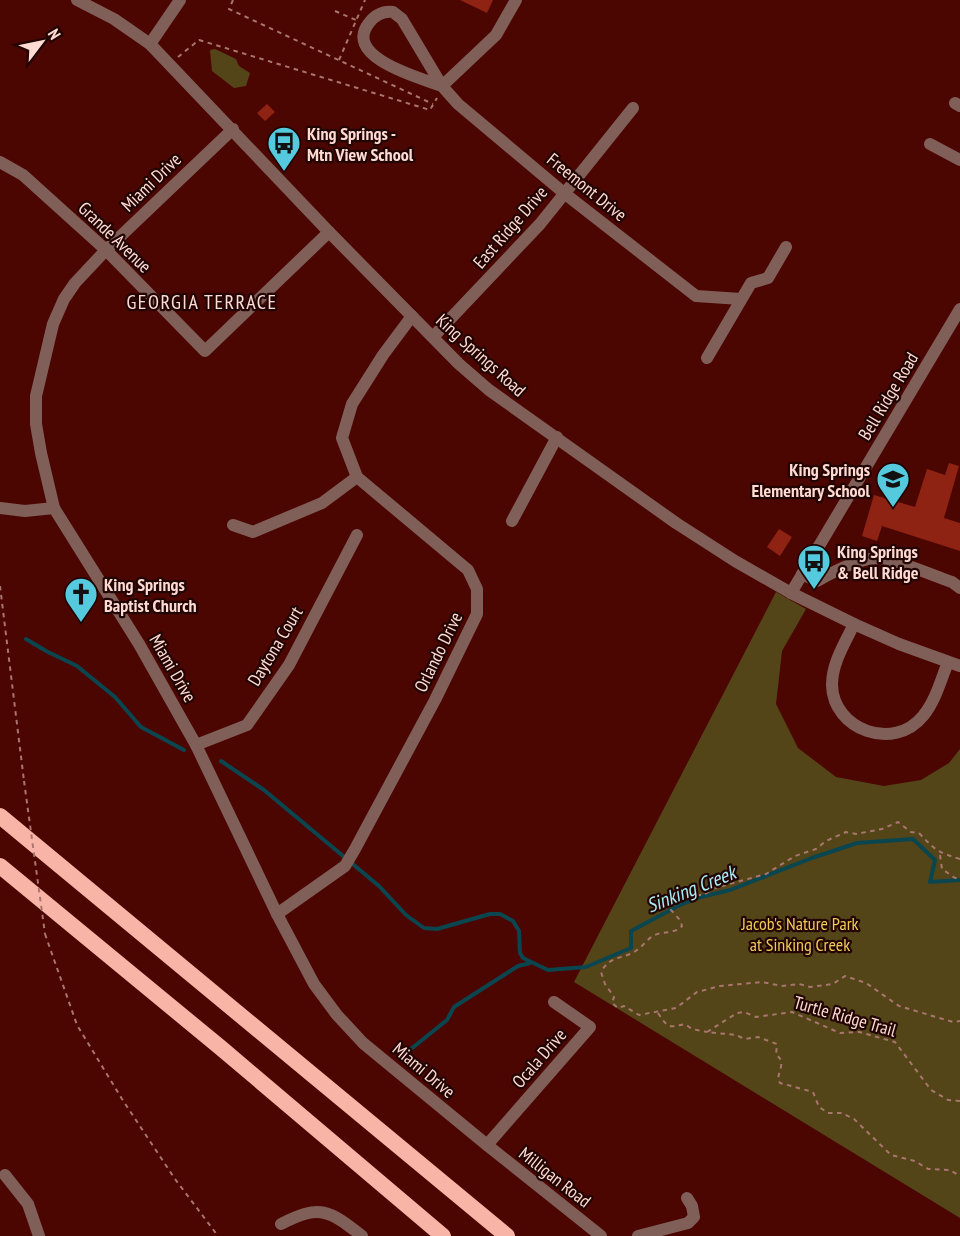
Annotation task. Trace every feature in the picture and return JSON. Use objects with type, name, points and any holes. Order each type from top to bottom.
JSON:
[{"type":"highway","points":[[0,816],[507,1236]]},
{"type":"highway","points":[[0,866],[443,1236]]},
{"type":"street","name":"King Springs Road","points":[[77,0],[114,19],[150,44],[329,232],[489,390],[676,523],[791,593],[854,624],[954,664]]},
{"type":"street","points":[[150,44],[180,0]]},
{"type":"street","points":[[443,87],[496,35],[516,0]]},
{"type":"street","name":"Freemont Drive","points":[[443,87],[376,58],[366,48],[363,35],[371,20],[387,12],[393,12],[402,19],[443,87],[458,104],[564,193],[696,296],[741,299]]},
{"type":"street","name":"East Ridge Drive","points":[[433,337],[540,224],[633,108]]},
{"type":"street","name":"Miami Drive","points":[[233,129],[106,250],[64,299],[53,324],[36,396],[36,424],[47,487],[54,508],[139,644],[196,745],[277,914],[314,984],[337,1015],[363,1043],[487,1146]]},
{"type":"street","points":[[930,144],[960,160]]},
{"type":"street","name":"Grande Avenue","points":[[0,162],[23,175],[106,250],[205,351],[329,232]]},
{"type":"street","points":[[706,358],[751,283],[768,278],[786,247]]},
{"type":"street","name":"Bell Ridge Road","points":[[791,593],[960,309]]},
{"type":"street","name":"Orlando Drive","points":[[277,914],[345,866],[435,700],[477,614],[477,589],[468,570],[357,477],[342,438],[352,404],[383,355],[412,316]]},
{"type":"street","points":[[512,521],[557,437]]},
{"type":"street","points":[[233,525],[253,532],[322,503],[357,477]]},
{"type":"street","points":[[0,508],[25,511],[54,508]]},
{"type":"street","name":"Daytona Court","points":[[196,745],[247,725],[289,665],[357,536]]},
{"type":"street","points":[[802,574],[817,581],[867,560],[882,558],[952,582],[960,588]]},
{"type":"street","points":[[854,624],[834,670],[832,685],[839,710],[859,729],[882,735],[914,726],[928,708],[954,664]]},
{"type":"street","name":"Ocala Drive","points":[[487,1146],[590,1027],[554,1002]]},
{"type":"street","name":"Milligan Road","points":[[487,1146],[601,1236]]},
{"type":"street","points":[[4,1175],[28,1204],[39,1236]]},
{"type":"street","points":[[638,1236],[688,1222],[694,1217],[692,1206],[687,1198]]},
{"type":"street","points":[[281,1224],[305,1212],[315,1211],[332,1214],[362,1236]]},
{"type":"path","points":[[233,0],[229,9],[433,104]]},
{"type":"path","points":[[339,60],[365,0]]},
{"type":"path","points":[[335,11],[356,20]]},
{"type":"path","points":[[170,63],[199,40],[430,110],[443,87]]},
{"type":"path","points":[[0,586],[45,934],[77,1025],[175,1179],[218,1236]]},
{"type":"path","points":[[960,859],[940,853],[919,833],[911,832],[898,822],[882,829],[856,834],[846,832],[826,841],[816,849],[795,856],[766,874],[715,888],[704,895],[692,895],[676,900],[671,910],[680,920],[682,926],[678,930],[653,935],[635,952],[611,960],[601,972],[605,984],[614,997],[612,1003],[618,1008],[624,1006],[639,1015],[676,1008],[697,992],[720,986],[762,982],[782,986],[799,984],[810,987],[833,984],[845,976],[866,983],[899,1006],[953,1022],[960,1021]]},
{"type":"path","points":[[940,853],[942,869],[955,878],[960,877]]},
{"type":"path","name":"Turtle Ridge Trail","points":[[707,1032],[737,1013],[744,1012],[756,1017],[792,1012],[840,1033],[859,1032],[895,1042],[930,1090],[948,1100],[960,1101]]},
{"type":"path","points":[[658,1013],[666,1026],[685,1024],[692,1029],[736,1035],[745,1039],[758,1037],[777,1044],[776,1055],[782,1063],[778,1079],[780,1083],[813,1092],[819,1107],[828,1113],[842,1113],[854,1119],[891,1155],[915,1161],[928,1168],[950,1170],[960,1176]]},
{"type":"green space","points":[[215,49],[236,59],[239,66],[250,73],[246,86],[234,88],[212,71],[210,50]]},
{"type":"green space","name":"Jacob's Nature Park at Sinking Creek","points":[[776,592],[806,609],[782,651],[776,704],[798,748],[836,777],[884,786],[921,780],[949,763],[960,749],[960,1218],[574,982]]},
{"type":"building","points":[[460,0],[493,0],[487,13]]},
{"type":"building","points":[[267,104],[275,112],[265,121],[257,113]]},
{"type":"building","name":"King Springs Elementary School","points":[[949,463],[959,466],[944,518],[960,523],[960,551],[882,526],[877,541],[862,536],[874,495],[915,507],[927,469],[945,475]]},
{"type":"building","points":[[779,529],[792,537],[780,556],[767,547]]},
{"type":"waterway","name":"Sinking Creek","points":[[26,639],[77,666],[115,697],[141,727],[184,750]]},
{"type":"waterway","name":"Sinking Creek","points":[[221,761],[264,790],[379,886],[406,915],[424,928],[437,929],[490,914],[500,914],[513,921],[519,931],[520,953],[523,958],[548,970],[586,967],[631,948],[631,931],[680,905],[730,890],[857,843],[913,839],[935,860],[930,882],[960,880]]},
{"type":"waterway","points":[[406,1053],[447,1020],[454,1007],[518,966],[530,963]]},
{"type":"place","name":"King Springs - Mtn View School","points":[[284,172]]},
{"type":"place","name":"King Springs Elementary School","points":[[893,508]]},
{"type":"place","name":"King Springs & Bell Ridge","points":[[814,590]]},
{"type":"place","name":"King Springs Baptist Church","points":[[81,623]]},
{"type":"district","name":"GEORGIA TERRACE","points":[[202,302]]}]
